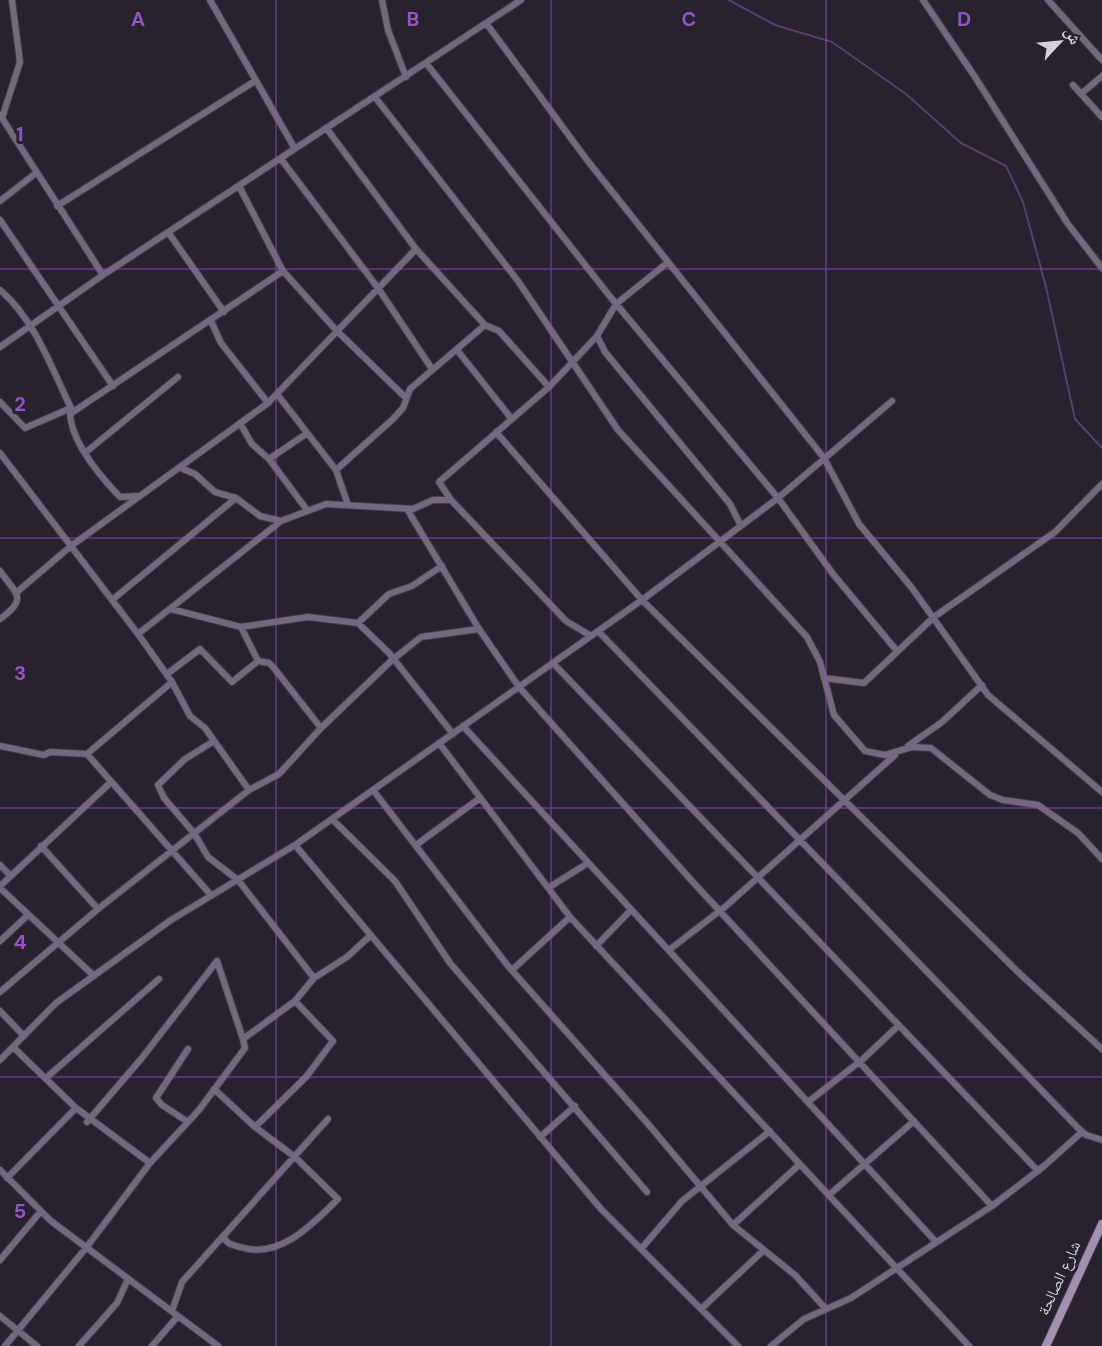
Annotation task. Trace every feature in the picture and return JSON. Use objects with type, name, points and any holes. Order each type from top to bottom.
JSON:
[{"type":"main road","name":"شارع الصالحة","points":[[1046,1346],[1102,1224]]},
{"type":"street","points":[[12,0],[20,62],[1,116],[103,275]]},
{"type":"street","points":[[210,0],[295,149]]},
{"type":"street","points":[[382,0],[388,30],[406,77]]},
{"type":"street","points":[[0,347],[103,275],[521,0]]},
{"type":"street","points":[[922,0],[975,77],[1068,224],[1102,268]]},
{"type":"street","points":[[1047,0],[1102,60]]},
{"type":"street","points":[[486,23],[587,160],[667,263],[824,458],[859,524],[934,617],[988,695],[1102,792]]},
{"type":"street","points":[[426,63],[616,304],[778,498],[833,574],[897,651]]},
{"type":"street","points":[[1081,94],[1102,76]]},
{"type":"street","points":[[57,206],[255,81]]},
{"type":"street","points":[[1073,85],[1102,117]]},
{"type":"street","points":[[375,97],[518,281],[618,430],[801,629],[816,654],[834,716],[865,751],[878,755],[896,754],[916,746],[936,751],[990,795],[1003,800],[1038,805],[1077,833],[1102,859]]},
{"type":"street","points":[[327,129],[416,249],[485,325],[499,331],[549,387]]},
{"type":"street","points":[[280,159],[378,288],[432,369]]},
{"type":"street","points":[[0,201],[36,173]]},
{"type":"street","points":[[239,186],[283,271],[382,377],[406,398]]},
{"type":"street","points":[[0,220],[113,386]]},
{"type":"street","points":[[168,232],[224,312]]},
{"type":"street","points":[[17,592],[71,546],[137,496],[180,468],[268,403],[416,249]]},
{"type":"street","points":[[591,636],[566,621],[451,500],[439,482],[549,387],[597,336],[616,304],[667,263]]},
{"type":"street","points":[[0,402],[25,428],[70,411],[113,386],[283,271]]},
{"type":"street","points":[[0,290],[11,298],[29,327],[70,411],[72,431],[100,476],[120,497],[137,496]]},
{"type":"street","points":[[210,321],[221,343],[268,403]]},
{"type":"street","points":[[336,470],[393,419],[403,408],[410,389],[485,325]]},
{"type":"street","points":[[597,336],[605,352],[730,504],[741,526]]},
{"type":"street","points":[[457,350],[511,418]]},
{"type":"street","points":[[86,453],[178,378]]},
{"type":"street","points":[[277,393],[306,434],[336,470],[348,505]]},
{"type":"street","points":[[0,1060],[56,1003],[210,894],[238,880],[333,819],[642,600],[778,498],[892,401]]},
{"type":"street","points":[[240,423],[252,444],[269,459],[306,510]]},
{"type":"street","points":[[496,432],[642,600],[1019,973],[1102,1049]]},
{"type":"street","points":[[269,459],[306,434]]},
{"type":"street","points":[[0,453],[167,674],[190,716],[205,728],[249,790]]},
{"type":"street","points":[[180,468],[195,474],[215,492],[236,498],[260,516],[281,522]]},
{"type":"street","points":[[824,678],[864,683],[934,617],[1055,532],[1102,484]]},
{"type":"street","points":[[112,600],[236,498]]},
{"type":"street","points":[[138,634],[281,522],[306,510],[326,504],[412,509],[433,500],[451,500]]},
{"type":"street","points":[[407,509],[479,629],[519,687],[719,911],[992,1206]]},
{"type":"street","points":[[358,623],[389,594],[412,586],[442,566]]},
{"type":"street","points":[[0,572],[17,592],[17,604],[0,618]]},
{"type":"street","points":[[171,609],[241,627],[308,617],[358,623],[453,734]]},
{"type":"street","points":[[241,627],[258,661]]},
{"type":"street","points":[[0,992],[98,909],[249,790],[279,774],[321,728],[392,660],[421,637],[479,629]]},
{"type":"street","points":[[598,631],[1082,1132],[1102,1140]]},
{"type":"street","points":[[167,674],[200,649],[231,682],[258,661],[269,663],[321,728]]},
{"type":"street","points":[[553,663],[1038,1171]]},
{"type":"street","points":[[0,746],[44,755],[50,752],[87,754],[172,682]]},
{"type":"street","points":[[669,950],[719,911],[896,754],[942,722],[982,685]]},
{"type":"street","points":[[463,726],[936,1242]]},
{"type":"street","points":[[214,741],[185,759],[158,785],[164,798],[194,833],[208,857],[238,880],[314,978]]},
{"type":"street","points":[[439,743],[570,917],[969,1346]]},
{"type":"street","points":[[87,754],[110,783],[210,894]]},
{"type":"street","points":[[94,976],[0,887],[10,875],[110,783]]},
{"type":"street","points":[[373,790],[512,970],[650,1125],[733,1225],[795,1275],[825,1308]]},
{"type":"street","points":[[416,845],[480,798]]},
{"type":"street","points":[[333,819],[395,881],[450,963],[647,1192]]},
{"type":"street","points":[[295,845],[601,1209],[738,1346]]},
{"type":"street","points":[[41,846],[98,909]]},
{"type":"street","points":[[548,888],[588,863]]},
{"type":"street","points":[[0,865],[10,875]]},
{"type":"street","points":[[596,946],[631,910]]},
{"type":"street","points":[[0,941],[28,915]]},
{"type":"street","points":[[512,970],[570,917]]},
{"type":"street","points":[[243,1039],[295,1001],[314,978],[346,957],[370,935]]},
{"type":"street","points":[[5,1346],[86,1248],[150,1163],[188,1122],[245,1048],[217,962],[141,1059],[89,1120]]},
{"type":"street","points":[[46,1078],[159,979]]},
{"type":"street","points":[[255,1127],[306,1077],[333,1041],[295,1001]]},
{"type":"street","points":[[0,1011],[24,1036]]},
{"type":"street","points":[[808,1102],[859,1062],[898,1026]]},
{"type":"street","points":[[13,1047],[89,1120],[150,1163]]},
{"type":"street","points":[[188,1049],[156,1098],[162,1105],[188,1122]]},
{"type":"street","points":[[214,1089],[255,1127],[295,1157],[338,1199],[310,1227],[272,1249],[246,1249],[227,1243],[224,1238]]},
{"type":"street","points":[[540,1137],[575,1106]]},
{"type":"street","points":[[7,1178],[76,1108]]},
{"type":"street","points":[[172,1311],[182,1282],[224,1238],[328,1119]]},
{"type":"street","points":[[829,1196],[914,1121]]},
{"type":"street","points":[[641,1249],[682,1201],[770,1131]]},
{"type":"street","points":[[771,1346],[804,1319],[851,1298],[992,1206],[1038,1171],[1082,1132]]},
{"type":"street","points":[[733,1225],[800,1164]]},
{"type":"street","points":[[0,1170],[41,1211],[86,1248],[218,1346]]},
{"type":"street","points":[[0,1260],[41,1211]]},
{"type":"street","points":[[701,1309],[764,1250]]},
{"type":"street","points":[[80,1346],[117,1303],[128,1279]]},
{"type":"street","points":[[0,1316],[37,1346]]},
{"type":"street","points":[[152,1346],[178,1316]]},
{"type":"waterway","points":[[729,0],[775,25],[832,42],[906,94],[961,143],[1006,166],[1023,202],[1046,287],[1075,419],[1102,448]]}]
